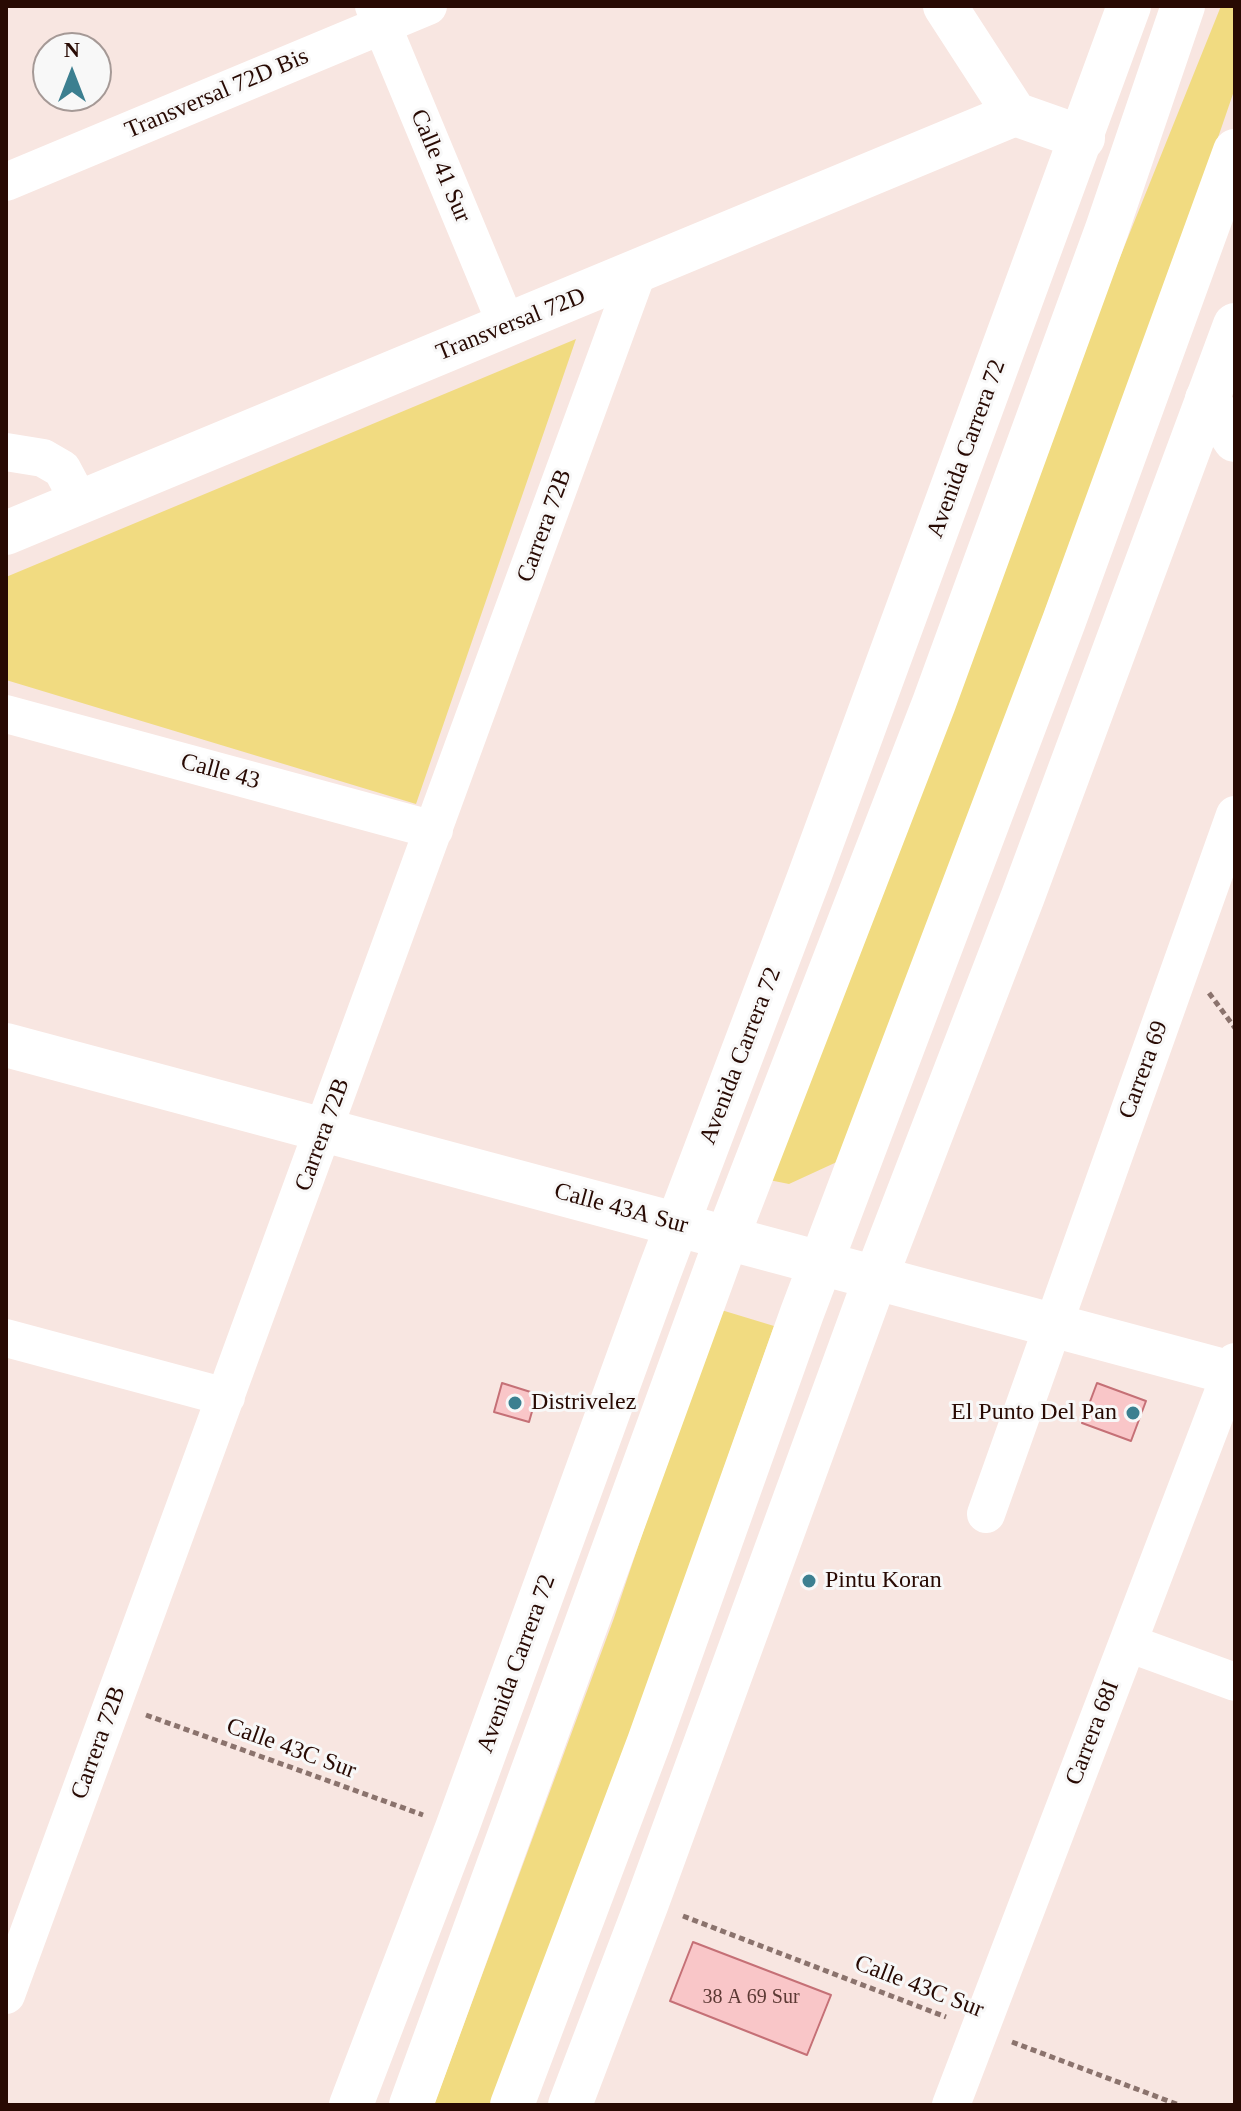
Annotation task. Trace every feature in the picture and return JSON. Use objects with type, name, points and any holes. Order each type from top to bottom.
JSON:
[{"type":"main road","points":[[945,6],[1015,114],[1083,138]]},
{"type":"main road","name":"Avenida Carrera 72","points":[[351,2105],[457,1828],[678,1224],[1083,138],[1129,6]]},
{"type":"main road","points":[[411,2105],[727,1238],[934,703],[1107,229],[1183,6]]},
{"type":"main road","name":"Transversal 72D","points":[[6,533],[1015,114]]},
{"type":"main road","points":[[512,2105],[649,1742],[821,1262],[1064,621],[1235,151]]},
{"type":"main road","points":[[570,2105],[876,1277],[1023,896],[1235,325]]},
{"type":"main road","points":[[1207,399],[1235,440]]},
{"type":"main road","points":[[1023,896],[1064,621]]},
{"type":"main road","points":[[808,880],[934,703]]},
{"type":"main road","name":"Calle 43A Sur","points":[[6,1045],[1053,1325],[1233,1369]]},
{"type":"street","name":"Transversal 72D Bis","points":[[6,182],[378,16],[428,6]]},
{"type":"street","name":"Calle 41 Sur","points":[[378,16],[507,326]]},
{"type":"street","name":"Carrera 72B","points":[[8,1984],[325,1130],[637,273]]},
{"type":"street","points":[[6,452],[43,458],[62,469],[80,503]]},
{"type":"street","name":"Calle 43","points":[[6,714],[434,830]]},
{"type":"street","name":"Carrera 69","points":[[986,1514],[1235,815]]},
{"type":"street","points":[[6,1338],[226,1397]]},
{"type":"street","name":"Carrera 68I","points":[[951,2105],[1233,1369]]},
{"type":"street","points":[[1128,1643],[1235,1682]]},
{"type":"path","name":"Calle 43C Sur","points":[[113,1703],[457,1828]]},
{"type":"path","name":"Calle 43C Sur","points":[[647,1903],[1179,2105]]},
{"type":"shaded area","points":[[1221,6],[1235,6],[1235,88],[1175,263],[839,1161],[789,1184],[769,1180],[1073,374]]},
{"type":"shaded area","points":[[576,339],[416,804],[6,680],[6,577]]},
{"type":"shaded area","points":[[718,1309],[774,1326],[609,1794],[490,2105],[434,2105],[614,1618]]},
{"type":"building","name":"Distrivelez","points":[[502,1383],[537,1394],[529,1422],[494,1412]]},
{"type":"building","points":[[1097,1383],[1146,1401],[1131,1441],[1082,1423]]},
{"type":"building","points":[[693,1942],[831,1995],[807,2055],[670,2001]]},
{"type":"place","name":"Distrivelez","points":[[515,1403]]},
{"type":"place","name":"El Punto Del Pan","points":[[1133,1413]]},
{"type":"place","name":"Pintu Koran","points":[[809,1581]]}]
